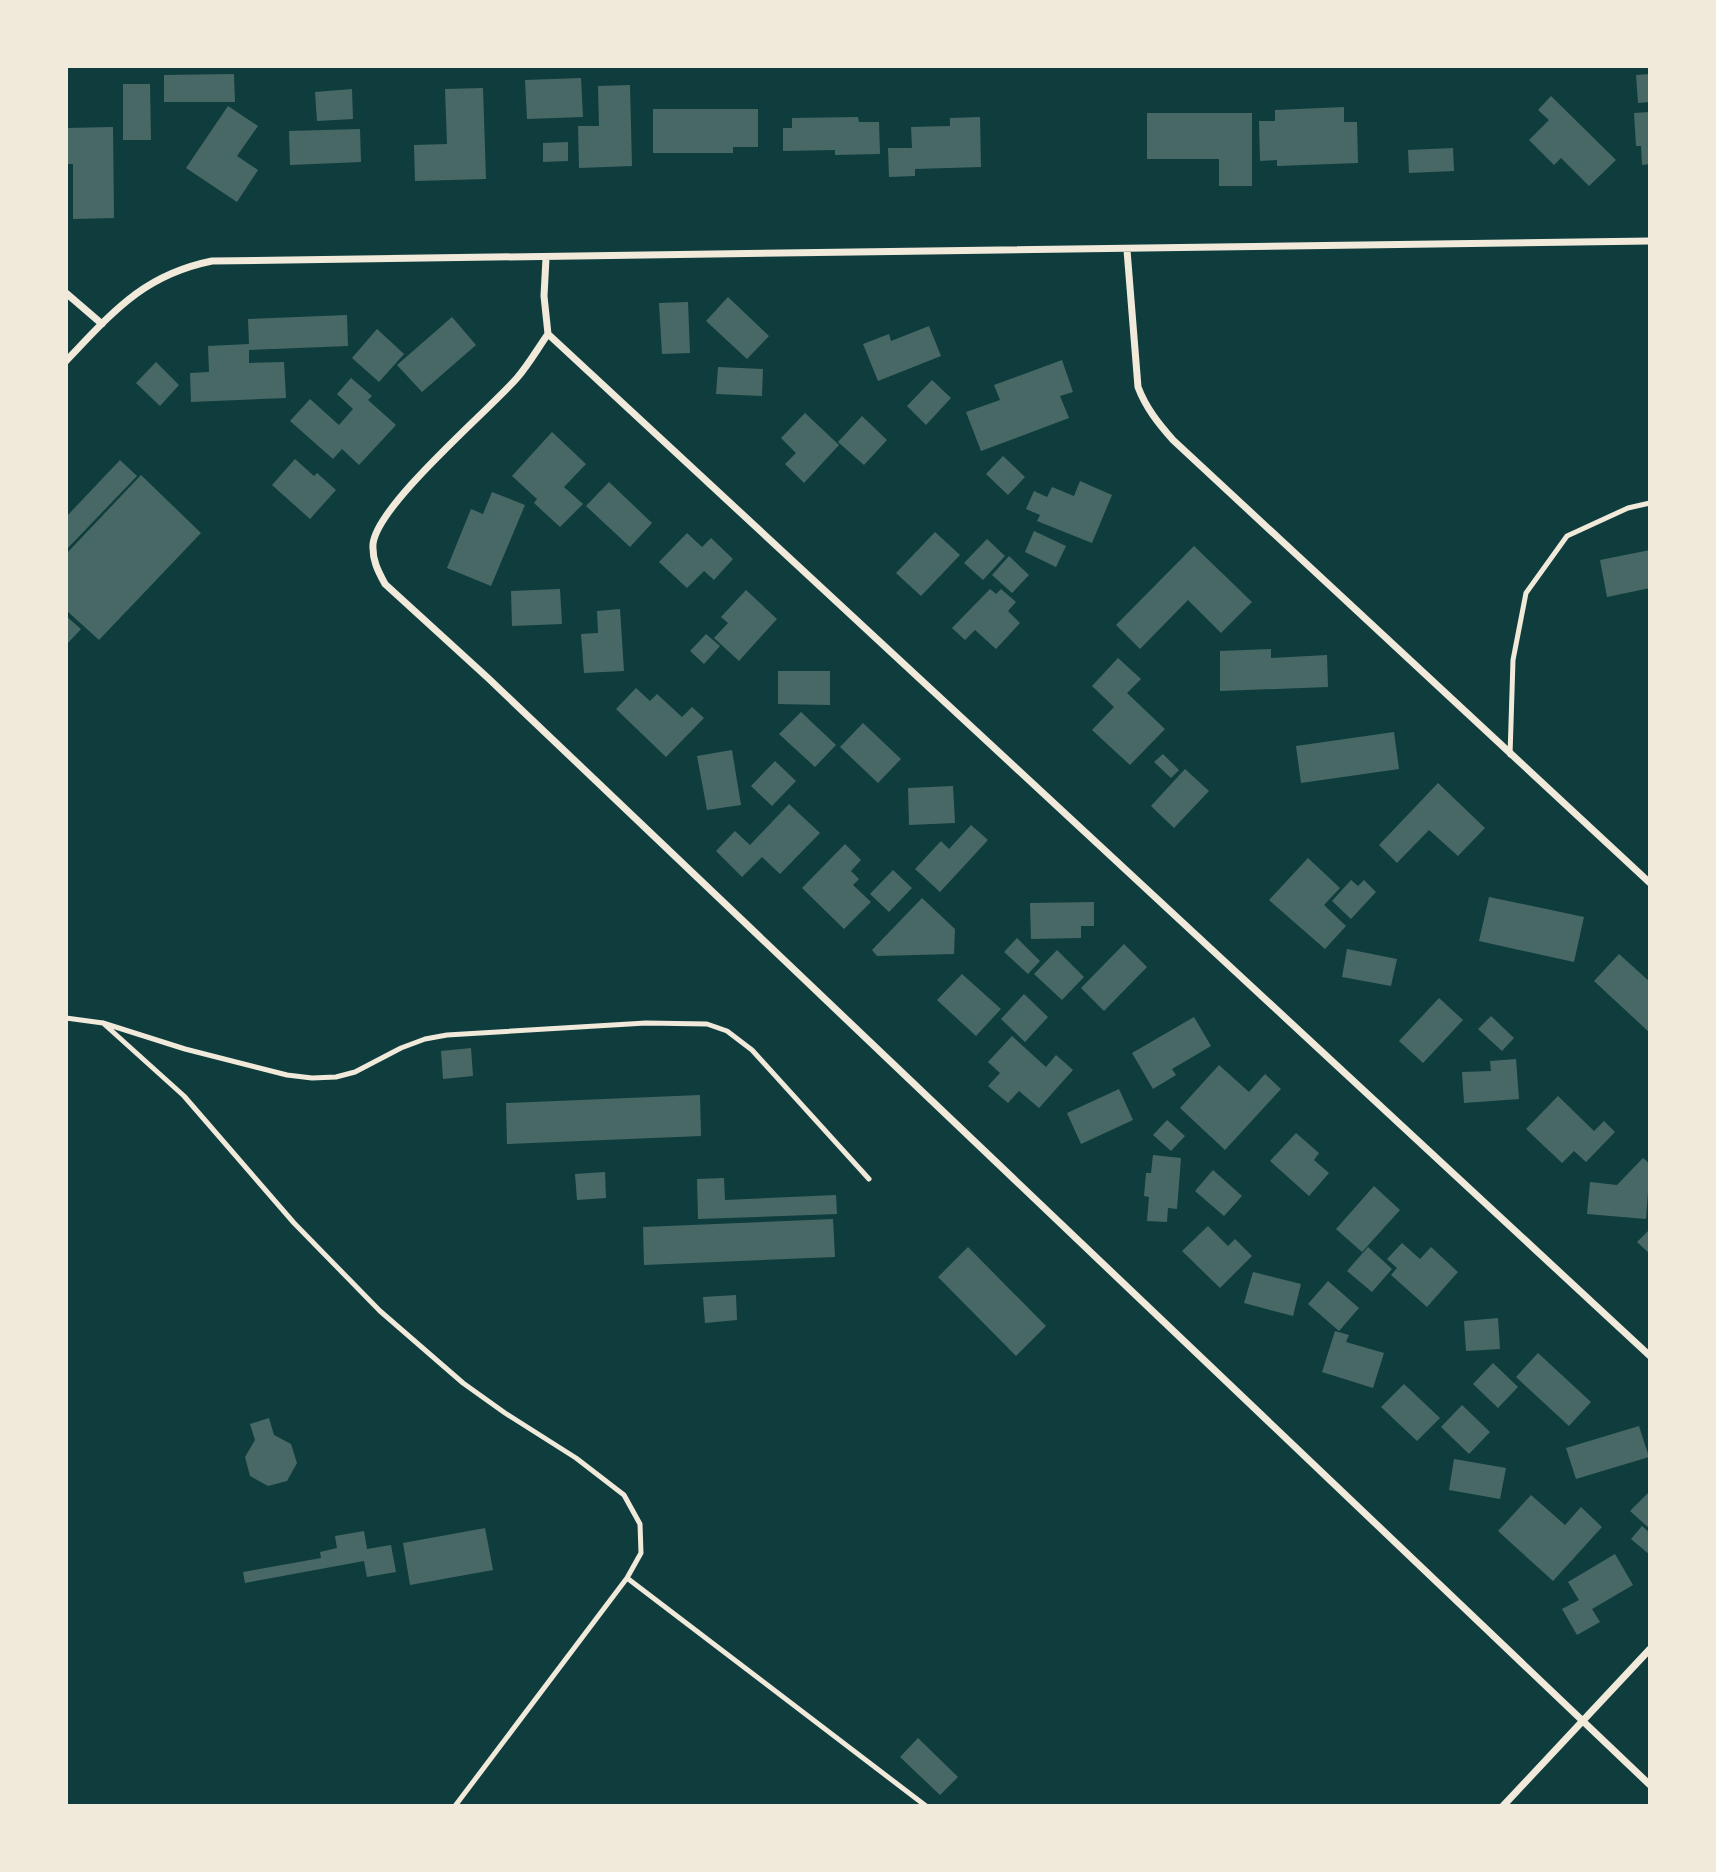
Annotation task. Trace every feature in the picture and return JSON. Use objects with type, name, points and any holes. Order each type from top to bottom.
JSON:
[{"type":"street","points":[[66,361],[102,324],[141,290],[169,273],[212,261],[1650,241]]},
{"type":"street","points":[[1127,250],[1138,387],[1144,405],[1155,420],[1173,440],[1650,883]]},
{"type":"street","points":[[546,258],[544,296],[548,334],[1650,1356]]},
{"type":"street","points":[[66,293],[102,324]]},
{"type":"street","points":[[548,334],[518,376],[411,485],[380,524],[373,543],[375,565],[385,584],[488,678],[1650,1785]]},
{"type":"street","points":[[1503,1805],[1650,1649]]},
{"type":"lane","points":[[1510,755],[1513,660],[1526,593],[1567,536],[1628,508],[1650,503]]},
{"type":"lane","points":[[66,1018],[103,1023],[185,1049],[287,1075],[312,1078],[336,1077],[355,1072],[401,1048],[425,1039],[447,1035],[646,1023],[707,1024],[727,1031],[752,1050],[869,1179]]},
{"type":"lane","points":[[103,1023],[184,1096],[277,1203],[380,1311],[464,1383],[505,1413],[576,1458],[624,1495],[640,1524],[641,1553],[627,1578],[455,1805]]},
{"type":"lane","points":[[627,1578],[926,1805]]},
{"type":"building","points":[[234,74],[235,102],[164,102],[164,75]]},
{"type":"building","points":[[1650,74],[1650,102],[1638,103],[1636,75]]},
{"type":"building","points":[[581,78],[583,117],[527,119],[525,80]]},
{"type":"building","points":[[123,84],[150,84],[151,140],[123,140]]},
{"type":"building","points":[[630,85],[632,166],[579,168],[578,126],[599,126],[598,86]]},
{"type":"building","points":[[483,88],[486,179],[415,181],[414,145],[447,144],[445,89]]},
{"type":"building","points":[[352,89],[353,119],[317,121],[315,92]]},
{"type":"building","points":[[1551,96],[1616,160],[1589,186],[1561,158],[1554,165],[1529,140],[1549,120],[1538,110]]},
{"type":"building","points":[[228,106],[258,126],[237,156],[258,170],[237,202],[186,168]]},
{"type":"building","points":[[1344,107],[1344,122],[1357,122],[1358,163],[1277,166],[1277,160],[1260,161],[1259,121],[1275,121],[1275,110]]},
{"type":"building","points":[[653,109],[758,109],[758,147],[733,147],[733,153],[653,153]]},
{"type":"building","points":[[1650,112],[1650,164],[1642,165],[1641,146],[1636,146],[1634,113]]},
{"type":"building","points":[[1147,113],[1252,113],[1252,186],[1219,186],[1219,159],[1147,159]]},
{"type":"building","points":[[858,117],[859,122],[879,122],[880,154],[835,155],[835,150],[783,151],[783,128],[792,128],[792,118]]},
{"type":"building","points":[[980,117],[981,167],[915,169],[915,176],[889,177],[888,148],[912,148],[911,127],[950,126],[950,118]]},
{"type":"building","points":[[113,127],[114,218],[73,219],[73,164],[66,164],[66,128]]},
{"type":"building","points":[[360,129],[361,162],[290,165],[289,131]]},
{"type":"building","points":[[568,142],[568,161],[543,162],[543,143]]},
{"type":"building","points":[[1453,148],[1454,171],[1409,173],[1408,150]]},
{"type":"building","points":[[728,297],[769,336],[747,359],[706,321]]},
{"type":"building","points":[[688,302],[690,353],[662,354],[659,303]]},
{"type":"building","points":[[347,315],[348,346],[249,350],[249,363],[284,362],[286,398],[191,402],[190,373],[209,372],[208,346],[249,344],[248,319]]},
{"type":"building","points":[[452,317],[476,345],[422,392],[397,365]]},
{"type":"building","points":[[929,326],[941,356],[878,381],[863,344],[889,334],[891,341]]},
{"type":"building","points":[[377,329],[404,354],[379,382],[352,358]]},
{"type":"building","points":[[1062,360],[1073,392],[1060,396],[1069,418],[981,451],[966,412],[1000,400],[994,385]]},
{"type":"building","points":[[156,362],[179,385],[160,406],[136,383]]},
{"type":"building","points":[[718,367],[763,369],[762,396],[716,394]]},
{"type":"building","points":[[351,378],[372,396],[368,400],[396,425],[359,465],[342,449],[333,459],[290,421],[310,399],[339,425],[353,409],[337,394]]},
{"type":"building","points":[[932,380],[951,398],[926,425],[907,406]]},
{"type":"building","points":[[805,413],[839,445],[804,483],[785,464],[796,453],[781,438]]},
{"type":"building","points":[[862,416],[887,440],[864,465],[838,442]]},
{"type":"building","points":[[552,432],[586,464],[564,487],[583,504],[560,527],[534,503],[537,499],[512,476]]},
{"type":"building","points":[[1003,456],[1025,477],[1008,495],[986,474]]},
{"type":"building","points":[[295,459],[314,476],[317,473],[336,490],[310,519],[272,485]]},
{"type":"building","points":[[120,460],[137,476],[66,550],[66,517]]},
{"type":"building","points":[[141,475],[201,533],[99,640],[66,610],[66,554]]},
{"type":"building","points":[[1080,481],[1112,495],[1092,543],[1037,521],[1040,515],[1026,509],[1034,491],[1047,497],[1052,487],[1074,496]]},
{"type":"building","points":[[609,482],[652,523],[630,547],[586,506]]},
{"type":"building","points":[[492,492],[525,505],[491,586],[447,568],[471,509],[483,514]]},
{"type":"building","points":[[1034,531],[1066,546],[1056,567],[1025,552]]},
{"type":"building","points":[[935,532],[960,555],[921,596],[896,573]]},
{"type":"building","points":[[687,533],[702,547],[711,538],[733,559],[714,580],[704,571],[687,588],[659,562]]},
{"type":"building","points":[[987,539],[1005,556],[983,580],[964,563]]},
{"type":"building","points":[[1194,546],[1252,602],[1221,633],[1188,600],[1140,649],[1116,625]]},
{"type":"building","points":[[1650,550],[1650,588],[1607,597],[1600,560]]},
{"type":"building","points":[[1009,556],[1029,575],[1012,593],[992,575]]},
{"type":"building","points":[[560,589],[562,624],[512,626],[511,591]]},
{"type":"building","points":[[990,589],[996,594],[1001,589],[1016,602],[1008,611],[1020,623],[996,649],[975,630],[965,640],[952,628]]},
{"type":"building","points":[[746,590],[777,619],[739,661],[714,638],[728,623],[721,617]]},
{"type":"building","points":[[620,609],[624,671],[584,673],[581,634],[598,633],[597,611]]},
{"type":"building","points":[[66,616],[81,629],[66,645]]},
{"type":"building","points":[[706,634],[720,646],[704,664],[690,651]]},
{"type":"building","points":[[1271,649],[1271,658],[1327,655],[1328,687],[1220,691],[1220,651]]},
{"type":"building","points":[[1118,658],[1141,679],[1127,693],[1165,729],[1130,765],[1092,730],[1114,707],[1092,686]]},
{"type":"building","points":[[778,671],[830,671],[830,705],[778,704]]},
{"type":"building","points":[[636,688],[650,701],[657,694],[682,717],[692,707],[704,718],[666,757],[616,709]]},
{"type":"building","points":[[801,712],[836,745],[815,767],[779,734]]},
{"type":"building","points":[[863,723],[901,759],[878,783],[840,747]]},
{"type":"building","points":[[1394,732],[1399,769],[1301,783],[1296,746]]},
{"type":"building","points":[[732,750],[741,805],[707,810],[697,756]]},
{"type":"building","points":[[1163,754],[1179,770],[1171,778],[1154,762]]},
{"type":"building","points":[[775,761],[796,781],[772,806],[751,786]]},
{"type":"building","points":[[1185,769],[1209,791],[1174,828],[1151,806]]},
{"type":"building","points":[[1438,783],[1485,828],[1458,856],[1429,830],[1397,863],[1379,845]]},
{"type":"building","points":[[953,786],[955,823],[909,825],[908,788]]},
{"type":"building","points":[[789,804],[820,833],[780,874],[762,857],[742,877],[716,851],[735,831],[750,845]]},
{"type":"building","points":[[971,825],[988,840],[940,892],[915,869],[941,841],[949,849]]},
{"type":"building","points":[[845,844],[861,860],[851,871],[859,879],[853,885],[871,902],[844,929],[802,888]]},
{"type":"building","points":[[1308,858],[1340,888],[1324,905],[1346,926],[1325,949],[1269,900]]},
{"type":"building","points":[[893,870],[912,888],[889,912],[870,894]]},
{"type":"building","points":[[1351,880],[1358,886],[1364,880],[1376,892],[1351,919],[1332,901]]},
{"type":"building","points":[[1489,897],[1584,917],[1574,962],[1479,941]]},
{"type":"building","points":[[922,898],[955,929],[954,954],[877,956],[872,950]]},
{"type":"building","points":[[1094,902],[1094,926],[1081,926],[1081,938],[1031,939],[1030,903]]},
{"type":"building","points":[[1017,938],[1040,961],[1028,974],[1004,952]]},
{"type":"building","points":[[1124,944],[1147,967],[1104,1011],[1081,988]]},
{"type":"building","points":[[1347,949],[1397,959],[1391,986],[1342,977]]},
{"type":"building","points":[[1057,950],[1084,977],[1062,1000],[1034,974]]},
{"type":"building","points":[[1619,954],[1650,982],[1650,1033],[1594,981]]},
{"type":"building","points":[[962,974],[1001,1009],[976,1036],[937,1000]]},
{"type":"building","points":[[1024,994],[1048,1017],[1025,1042],[1001,1019]]},
{"type":"building","points":[[1439,998],[1463,1020],[1423,1063],[1399,1041]]},
{"type":"building","points":[[1491,1016],[1514,1038],[1502,1051],[1478,1029]]},
{"type":"building","points":[[1194,1017],[1211,1046],[1172,1069],[1176,1075],[1153,1089],[1132,1053]]},
{"type":"building","points":[[1012,1036],[1046,1067],[1056,1055],[1073,1070],[1039,1108],[1019,1091],[1008,1103],[988,1086],[1000,1073],[988,1062]]},
{"type":"building","points":[[471,1048],[473,1076],[443,1079],[441,1051]]},
{"type":"building","points":[[1516,1059],[1519,1099],[1464,1103],[1462,1072],[1491,1071],[1490,1061]]},
{"type":"building","points":[[1219,1065],[1249,1092],[1265,1074],[1281,1089],[1225,1150],[1180,1108]]},
{"type":"building","points":[[1119,1089],[1133,1120],[1081,1144],[1067,1113]]},
{"type":"building","points":[[700,1095],[701,1136],[507,1144],[506,1103]]},
{"type":"building","points":[[1558,1096],[1594,1131],[1604,1121],[1615,1132],[1586,1162],[1574,1151],[1562,1163],[1526,1129]]},
{"type":"building","points":[[1167,1120],[1185,1136],[1171,1151],[1153,1135]]},
{"type":"building","points":[[1296,1133],[1319,1153],[1314,1160],[1329,1173],[1309,1196],[1270,1161]]},
{"type":"building","points":[[1153,1155],[1181,1158],[1177,1209],[1168,1208],[1167,1222],[1147,1221],[1149,1197],[1144,1196],[1146,1173],[1151,1173]]},
{"type":"building","points":[[1643,1158],[1650,1164],[1646,1219],[1587,1214],[1590,1182],[1617,1185]]},
{"type":"building","points":[[1213,1170],[1242,1196],[1224,1216],[1195,1191]]},
{"type":"building","points":[[605,1172],[606,1198],[577,1200],[575,1174]]},
{"type":"building","points":[[724,1178],[725,1200],[836,1195],[837,1214],[698,1219],[697,1179]]},
{"type":"building","points":[[1374,1186],[1400,1210],[1362,1252],[1336,1229]]},
{"type":"building","points":[[833,1219],[835,1257],[644,1265],[643,1227]]},
{"type":"building","points":[[1208,1226],[1228,1246],[1235,1239],[1252,1256],[1220,1288],[1182,1251]]},
{"type":"building","points":[[1650,1229],[1650,1254],[1637,1242]]},
{"type":"building","points":[[1402,1243],[1420,1259],[1431,1247],[1458,1272],[1427,1307],[1391,1275],[1397,1268],[1387,1259]]},
{"type":"building","points":[[968,1247],[1046,1326],[1016,1356],[938,1277]]},
{"type":"building","points":[[1368,1247],[1392,1269],[1372,1292],[1347,1271]]},
{"type":"building","points":[[1253,1272],[1301,1284],[1293,1316],[1244,1303]]},
{"type":"building","points":[[1328,1281],[1359,1308],[1339,1331],[1308,1304]]},
{"type":"building","points":[[736,1295],[737,1320],[705,1323],[703,1297]]},
{"type":"building","points":[[1498,1318],[1500,1349],[1466,1351],[1464,1321]]},
{"type":"building","points":[[1335,1331],[1349,1335],[1346,1342],[1384,1353],[1373,1388],[1322,1372]]},
{"type":"building","points":[[1538,1353],[1591,1402],[1569,1426],[1516,1377]]},
{"type":"building","points":[[1493,1363],[1518,1387],[1498,1408],[1473,1384]]},
{"type":"building","points":[[1404,1384],[1440,1418],[1417,1441],[1381,1407]]},
{"type":"building","points":[[1462,1405],[1490,1432],[1469,1454],[1441,1427]]},
{"type":"building","points":[[269,1418],[274,1435],[291,1444],[297,1463],[287,1481],[268,1486],[250,1476],[245,1457],[255,1440],[250,1424]]},
{"type":"building","points":[[1639,1426],[1649,1457],[1576,1479],[1566,1448]]},
{"type":"building","points":[[1454,1459],[1506,1468],[1500,1499],[1449,1490]]},
{"type":"building","points":[[1650,1491],[1650,1529],[1630,1511]]},
{"type":"building","points":[[1531,1495],[1565,1525],[1581,1507],[1602,1527],[1553,1581],[1498,1531]]},
{"type":"building","points":[[1642,1526],[1650,1533],[1650,1555],[1631,1539]]},
{"type":"building","points":[[485,1528],[493,1570],[410,1585],[403,1543]]},
{"type":"building","points":[[364,1531],[367,1549],[391,1545],[396,1572],[367,1577],[364,1561],[245,1583],[243,1572],[321,1558],[320,1552],[337,1548],[335,1536]]},
{"type":"building","points":[[1615,1554],[1633,1585],[1592,1609],[1600,1622],[1577,1635],[1562,1609],[1579,1600],[1568,1582]]},
{"type":"building","points":[[918,1738],[958,1777],[940,1795],[900,1757]]}]
